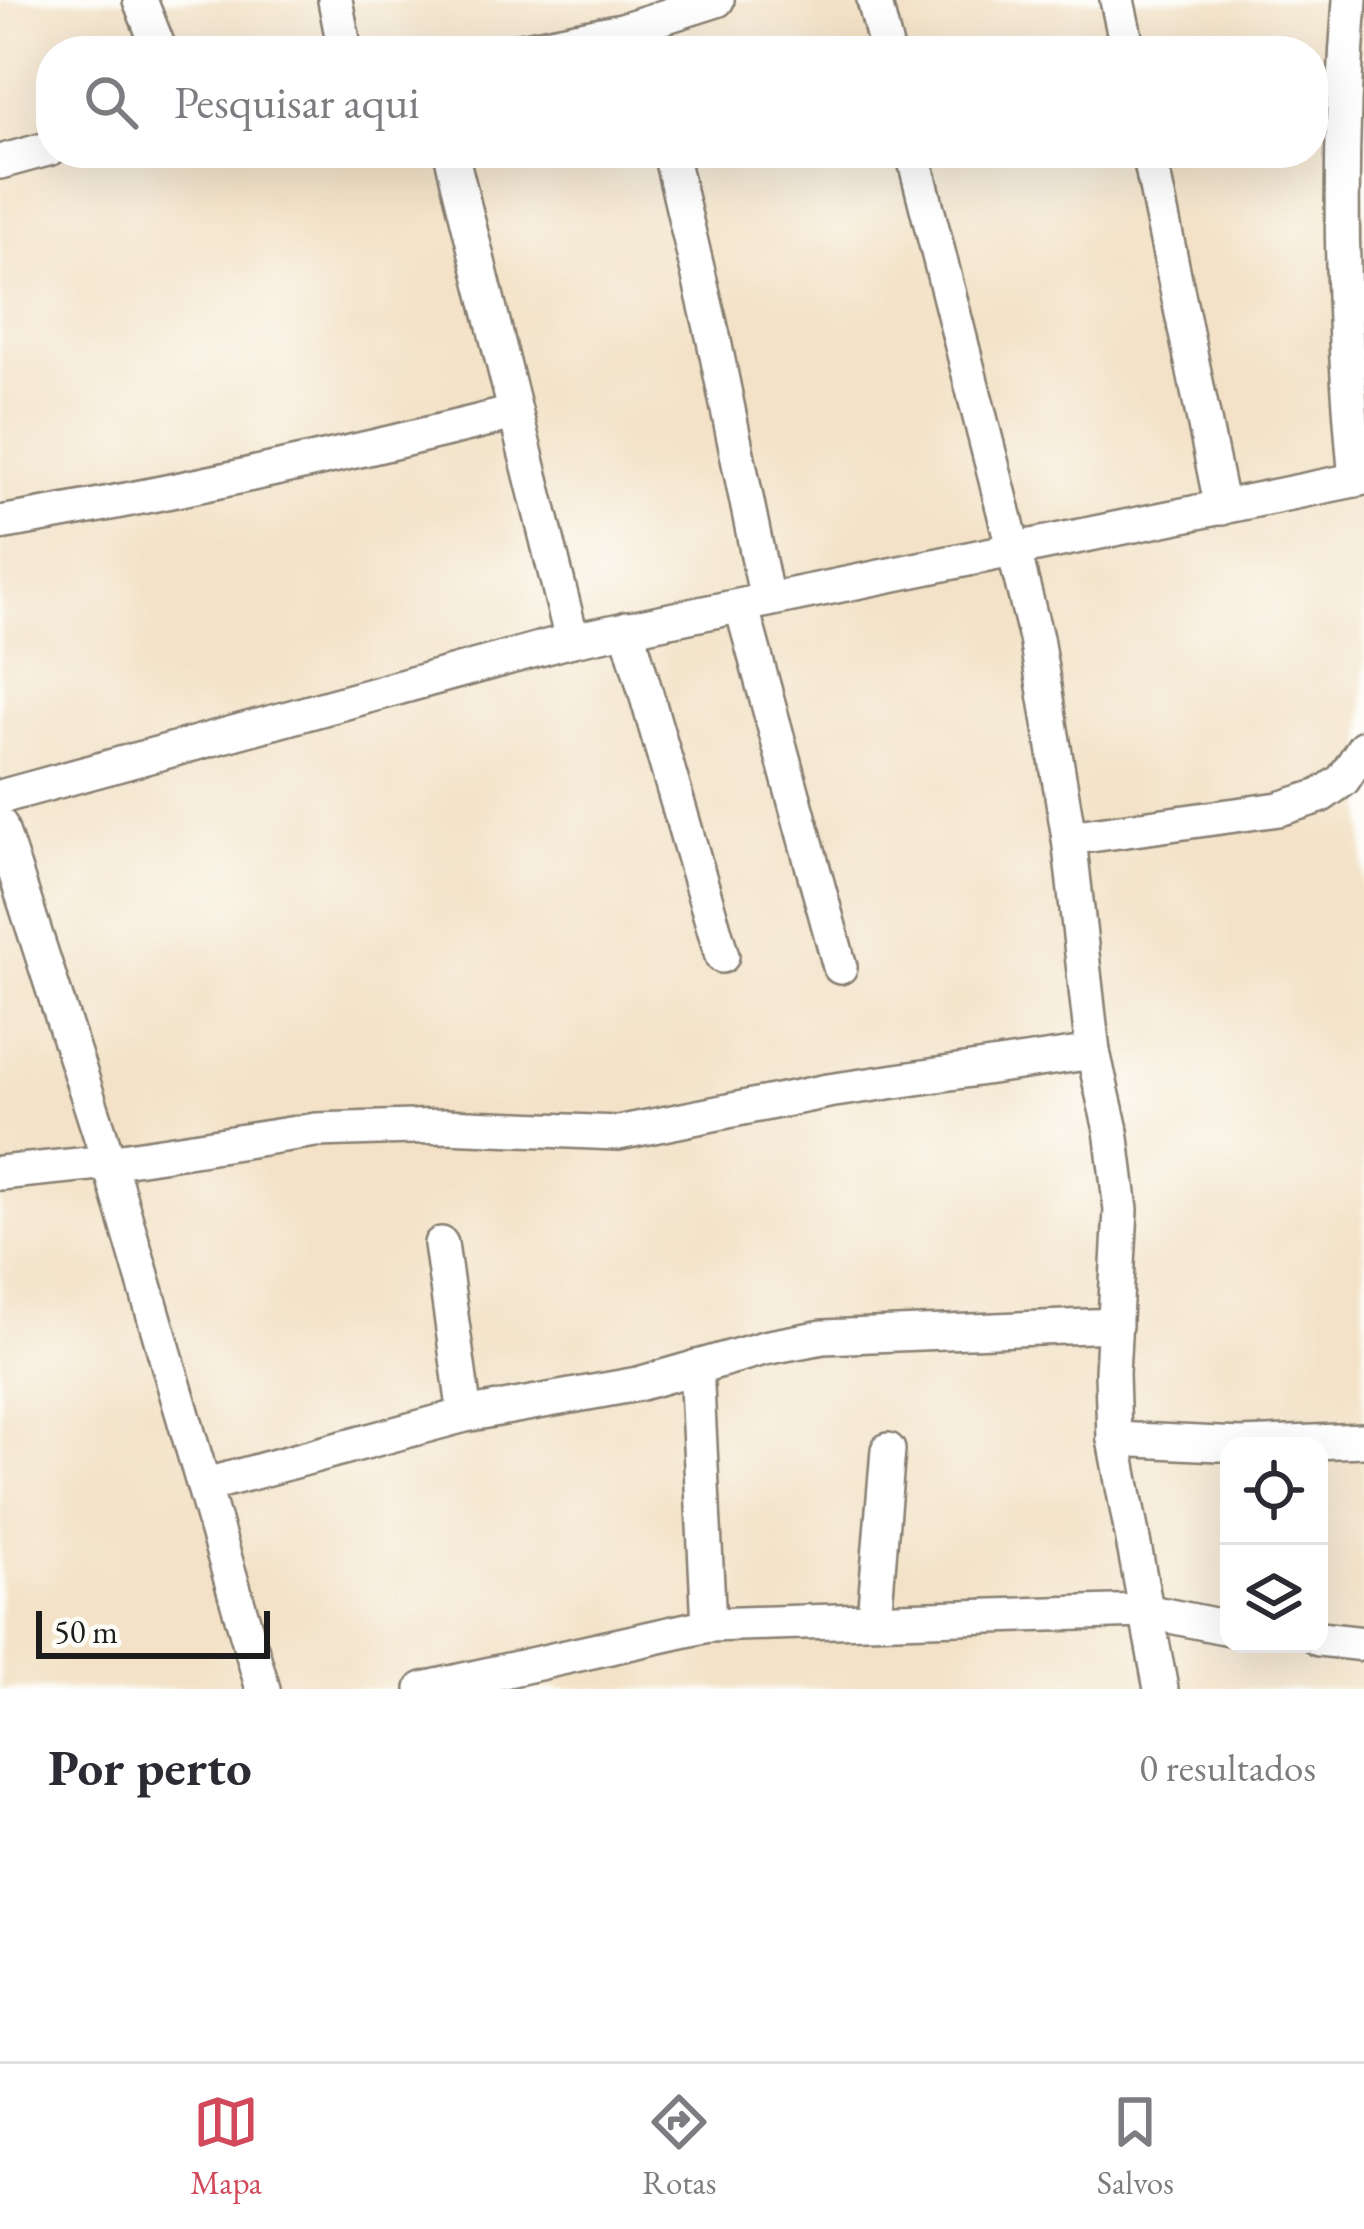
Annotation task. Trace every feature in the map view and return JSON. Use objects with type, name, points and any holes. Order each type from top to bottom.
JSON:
[{"type":"street","points":[[140,0],[154,36]]},
{"type":"street","points":[[335,0],[342,36]]},
{"type":"street","points":[[582,36],[717,0]]},
{"type":"street","points":[[874,0],[883,36]]},
{"type":"street","points":[[1117,0],[1125,36]]},
{"type":"street","points":[[0,797],[572,640],[1360,479],[1341,257],[1339,152],[1354,67],[1350,0]]},
{"type":"street","points":[[0,162],[36,152]]},
{"type":"street","points":[[455,168],[572,640]]},
{"type":"street","points":[[674,168],[713,336],[755,604],[840,967]]},
{"type":"street","points":[[917,168],[1050,711],[1093,1052],[1111,1130],[1121,1210],[1114,1439],[1161,1689]]},
{"type":"street","points":[[1152,168],[1222,508]]},
{"type":"street","points":[[0,523],[258,474],[514,412]]},
{"type":"street","points":[[627,628],[722,956]]},
{"type":"street","points":[[1069,838],[1279,809],[1320,796],[1343,780],[1364,747]]},
{"type":"street","points":[[0,825],[109,1162],[263,1689]]},
{"type":"street","points":[[0,1173],[109,1162],[316,1130],[445,1126],[618,1133],[828,1091],[1093,1052]]},
{"type":"street","points":[[441,1244],[465,1415]]},
{"type":"street","points":[[206,1485],[465,1415],[638,1384],[764,1348],[823,1337],[1115,1325]]},
{"type":"street","points":[[696,1367],[710,1625]]},
{"type":"street","points":[[1114,1439],[1241,1445],[1364,1440]]},
{"type":"street","points":[[874,1618],[888,1450]]},
{"type":"street","points":[[423,1689],[500,1680],[710,1625],[1145,1611],[1220,1626]]},
{"type":"street","points":[[1328,1640],[1364,1644]]}]
